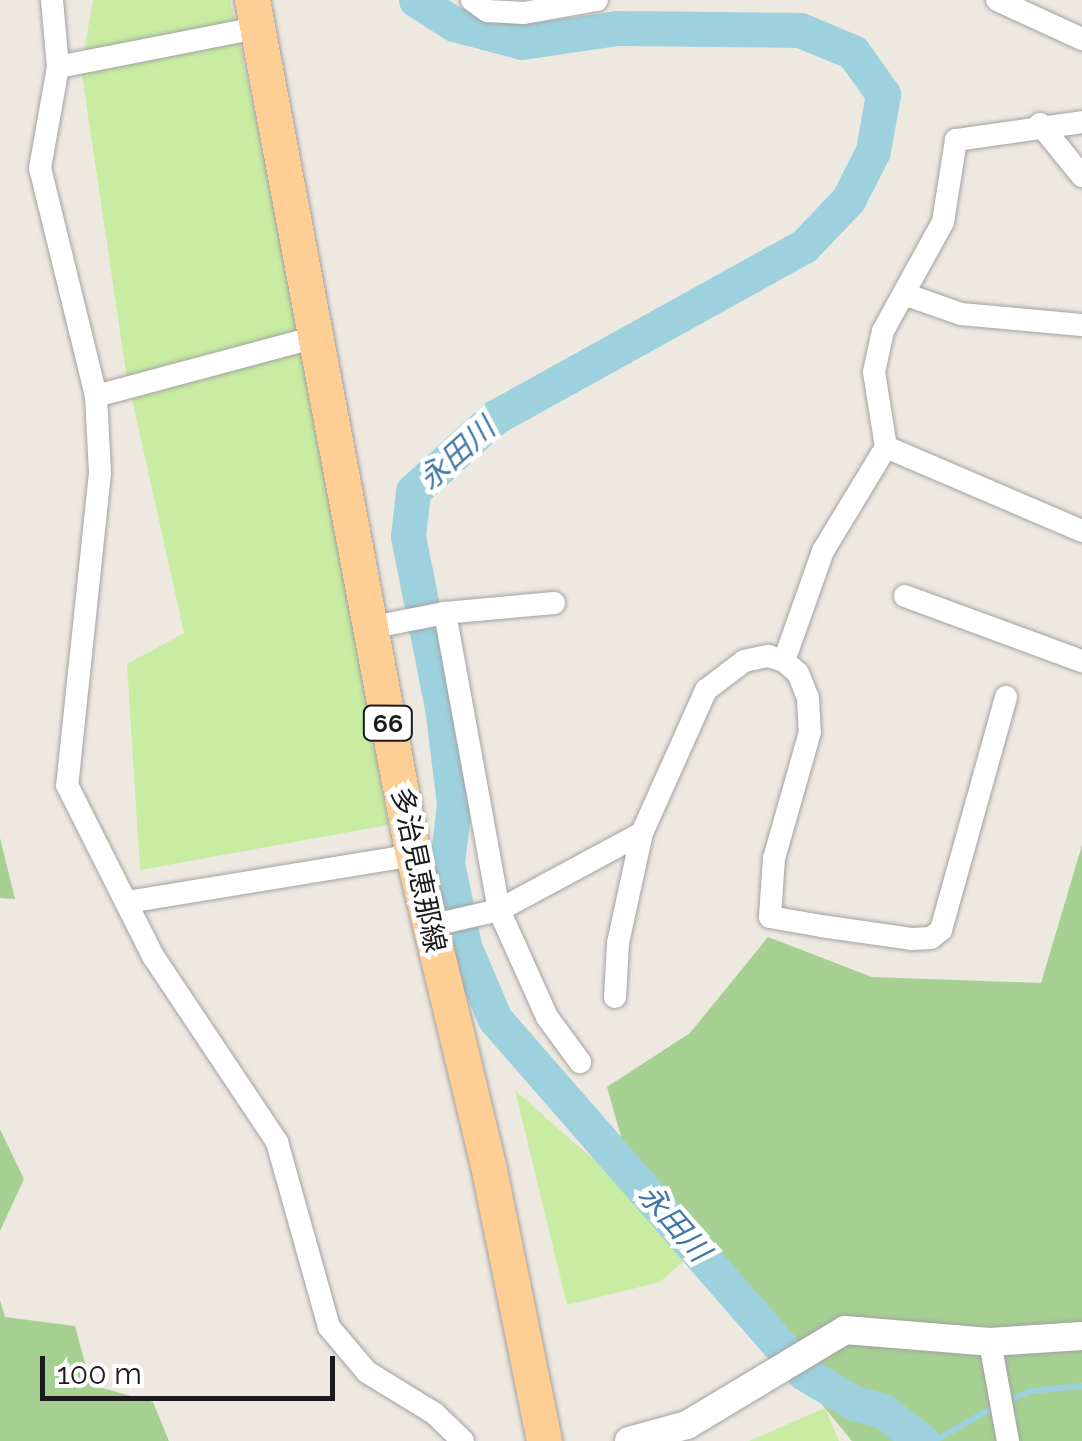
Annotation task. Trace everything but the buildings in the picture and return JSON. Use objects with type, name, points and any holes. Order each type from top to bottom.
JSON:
[{"type":"main road","name":"多治見恵那線","points":[[255,14],[316,338],[378,626],[413,855],[434,925],[489,1170],[544,1441]]},
{"type":"street","points":[[52,0],[58,67],[40,168],[96,396],[100,473],[66,784],[127,902],[225,1073],[276,1142],[329,1326],[367,1372],[434,1413],[463,1441]]},
{"type":"street","points":[[472,0],[487,11],[524,13],[597,0]]},
{"type":"street","points":[[997,0],[1048,10],[1082,39]]},
{"type":"street","points":[[58,67],[255,14]]},
{"type":"street","points":[[784,661],[824,551],[886,448],[874,372],[883,331],[943,222],[956,140],[1040,124],[1082,122]]},
{"type":"street","points":[[1040,124],[1082,176]]},
{"type":"street","points":[[904,294],[962,314],[1082,326]]},
{"type":"street","points":[[96,396],[316,338]]},
{"type":"street","points":[[886,448],[1082,531]]},
{"type":"street","points":[[906,596],[1082,661]]},
{"type":"street","points":[[378,626],[440,614],[554,604]]},
{"type":"street","points":[[440,614],[493,912],[547,1018],[580,1062]]},
{"type":"street","points":[[615,998],[618,943],[642,833],[706,690],[744,661],[768,656],[784,661],[798,673],[808,698],[810,732],[774,858],[770,916],[911,939],[931,938],[941,930],[1006,697]]},
{"type":"street","points":[[434,925],[493,912],[642,833]]},
{"type":"street","points":[[127,902],[413,855]]},
{"type":"street","points":[[629,1441],[687,1424],[808,1346],[845,1330],[990,1342],[1082,1336]]},
{"type":"street","points":[[990,1342],[1007,1435]]},
{"type":"green space","points":[[93,0],[230,0],[317,396],[388,825],[140,870],[127,664],[184,633],[126,372],[81,68]]},
{"type":"green space","points":[[0,838],[15,899],[0,898]]},
{"type":"green space","points":[[1082,845],[1082,1441],[852,1441],[631,1172],[607,1087],[690,1033],[768,937],[872,977],[1041,983]]},
{"type":"green space","points":[[515,1090],[700,1246],[660,1282],[567,1305]]},
{"type":"green space","points":[[0,1129],[24,1179],[0,1231]]},
{"type":"green space","points":[[0,1300],[5,1317],[75,1326],[91,1385],[153,1402],[169,1441],[0,1441]]},
{"type":"green space","points":[[825,1408],[839,1441],[749,1441]]},
{"type":"waterway","name":"永田川","points":[[416,0],[454,24],[522,42],[617,28],[800,30],[853,52],[883,94],[873,151],[848,200],[804,246],[495,417],[413,491],[408,536],[442,707],[454,804],[447,863],[464,946],[495,1019],[804,1373],[854,1403],[883,1411],[922,1441]]},
{"type":"waterway","points":[[1006,1402],[1031,1391],[1082,1386]]},
{"type":"waterway","points":[[934,1441],[994,1407]]}]
